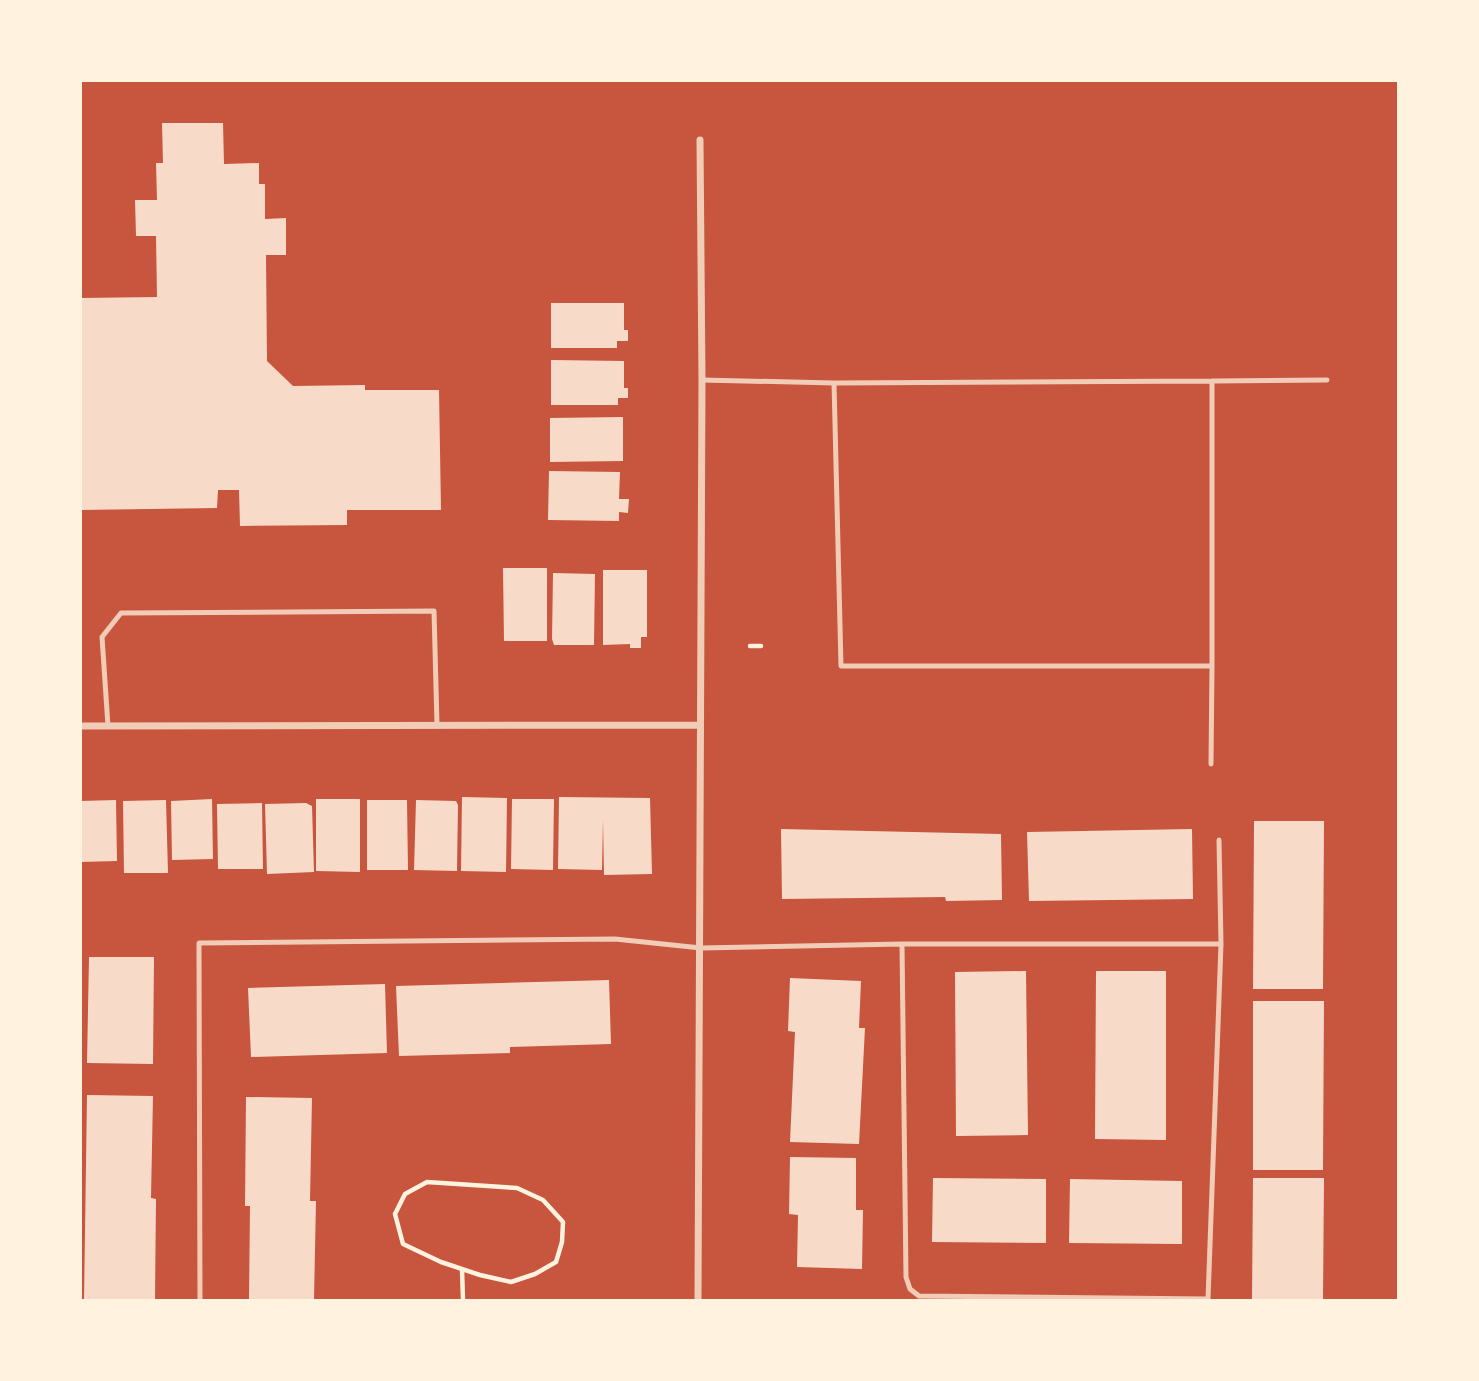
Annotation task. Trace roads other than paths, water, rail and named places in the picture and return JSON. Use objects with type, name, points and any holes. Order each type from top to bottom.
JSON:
[{"type":"street","points":[[698,1300],[702,380],[699,140]]},
{"type":"street","points":[[80,726],[701,725]]},
{"type":"lane","points":[[702,380],[834,383],[1327,380]]},
{"type":"lane","points":[[1211,764],[1212,381]]},
{"type":"lane","points":[[834,383],[841,666],[1212,666]]},
{"type":"lane","points":[[108,726],[102,637],[121,613],[421,611],[434,611],[437,725]]},
{"type":"lane","points":[[902,944],[906,1277],[910,1289],[919,1296],[1208,1300],[1222,944],[1219,840]]},
{"type":"lane","points":[[200,1300],[200,943],[615,939],[701,948],[902,944],[1222,944]]}]
